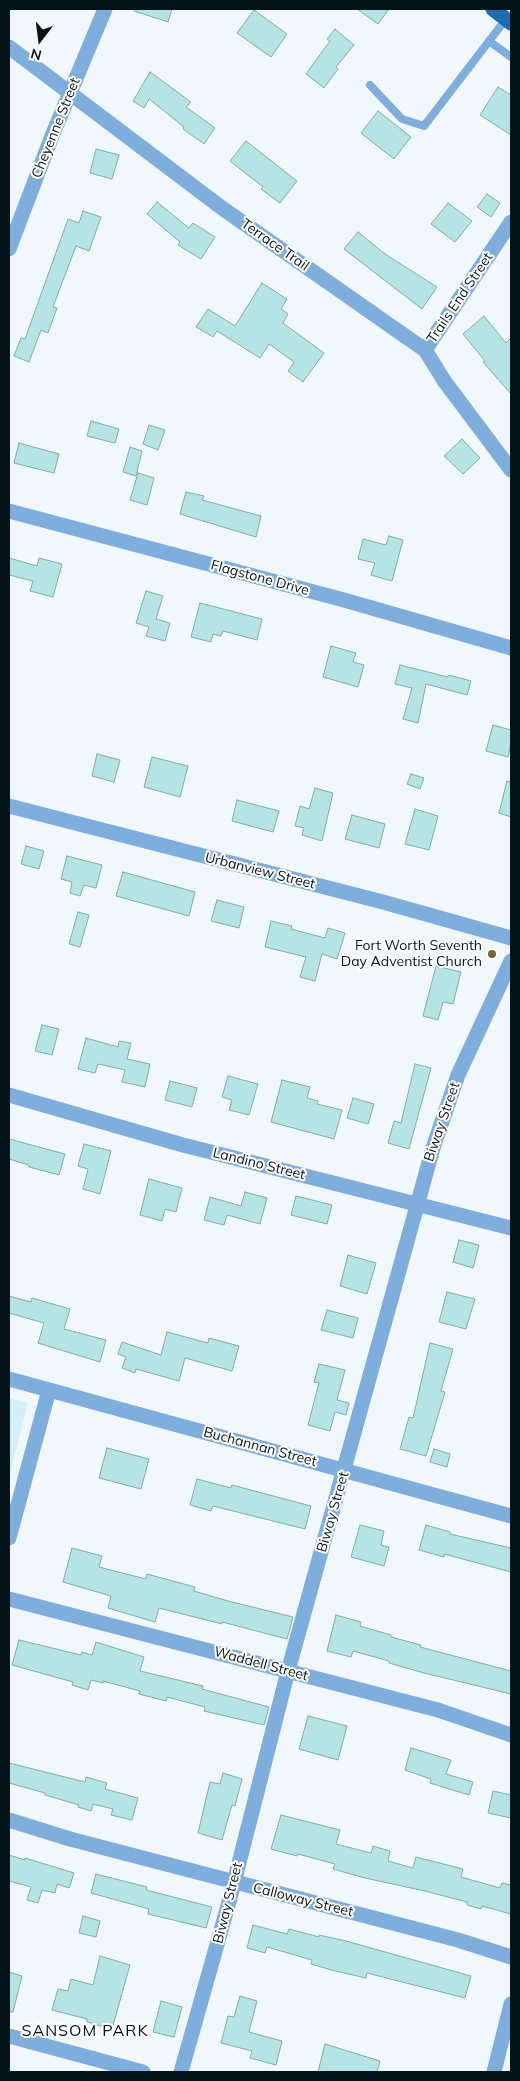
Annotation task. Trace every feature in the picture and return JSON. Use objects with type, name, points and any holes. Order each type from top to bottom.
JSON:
[{"type":"main road","points":[[493,9],[509,21]]},
{"type":"street","name":"Cheyenne Street","points":[[9,249],[105,9]]},
{"type":"street","name":"Terrace Trail","points":[[9,47],[222,208],[425,350],[445,382],[511,470]]},
{"type":"street","name":"Trails End Street","points":[[425,350],[511,222]]},
{"type":"street","name":"Flagstone Drive","points":[[9,511],[334,598],[511,648]]},
{"type":"street","name":"Urbanview Street","points":[[9,806],[373,899],[511,938]]},
{"type":"street","name":"Biway Street","points":[[181,2072],[229,1902],[288,1672],[433,1148],[458,1075],[511,961]]},
{"type":"street","name":"Landino Street","points":[[9,1095],[183,1145],[511,1228]]},
{"type":"street","name":"Buchannan Street","points":[[9,1379],[511,1516]]},
{"type":"street","points":[[9,1538],[49,1390]]},
{"type":"street","name":"Waddell Street","points":[[9,1599],[438,1710],[511,1734]]},
{"type":"street","name":"Calloway Street","points":[[9,1820],[70,1839],[458,1940],[511,1957]]},
{"type":"street","points":[[494,2072],[511,2004]]},
{"type":"street","points":[[9,2036],[143,2072]]},
{"type":"lane","points":[[370,85],[402,120],[424,126],[489,41],[509,21]]},
{"type":"lane","points":[[489,41],[511,57]]},
{"type":"shaded area","points":[[9,1398],[28,1403],[9,1477]]},
{"type":"building","points":[[134,9],[172,9],[168,22],[134,11]]},
{"type":"building","points":[[357,9],[389,9],[378,24]]},
{"type":"building","points":[[254,10],[287,34],[271,57],[237,33]]},
{"type":"building","points":[[335,29],[354,45],[336,67],[338,69],[324,88],[306,74],[330,41],[327,39]]},
{"type":"building","points":[[150,72],[191,102],[186,107],[215,128],[204,144],[183,129],[184,127],[149,99],[144,108],[133,101]]},
{"type":"building","points":[[498,87],[511,95],[511,135],[480,115]]},
{"type":"building","points":[[378,111],[411,137],[394,159],[361,133]]},
{"type":"building","points":[[246,141],[297,181],[280,203],[261,189],[263,187],[230,161]]},
{"type":"building","points":[[96,149],[119,155],[112,179],[90,173]]},
{"type":"building","points":[[487,194],[500,203],[491,217],[477,207]]},
{"type":"building","points":[[157,202],[189,228],[193,223],[215,237],[201,259],[178,245],[180,242],[147,214]]},
{"type":"building","points":[[448,203],[472,221],[455,242],[431,224]]},
{"type":"building","points":[[83,211],[101,217],[89,251],[76,246],[53,307],[57,308],[48,333],[41,330],[29,362],[14,356],[21,338],[25,339],[68,219],[79,223]]},
{"type":"building","points":[[358,232],[385,254],[437,287],[422,309],[344,249]]},
{"type":"building","points":[[262,283],[287,299],[281,309],[288,314],[283,323],[324,353],[303,382],[288,371],[294,362],[269,344],[260,358],[217,331],[213,337],[196,327],[208,309],[235,326]]},
{"type":"building","points":[[484,316],[506,343],[511,338],[511,394],[483,362],[485,361],[463,334]]},
{"type":"building","points":[[91,421],[119,429],[115,443],[87,436]]},
{"type":"building","points":[[149,425],[165,430],[158,450],[143,444]]},
{"type":"building","points":[[462,439],[480,458],[463,474],[444,456]]},
{"type":"building","points":[[19,443],[59,454],[54,473],[14,463]]},
{"type":"building","points":[[130,447],[142,451],[136,476],[123,472]]},
{"type":"building","points":[[138,473],[154,478],[147,505],[130,500]]},
{"type":"building","points":[[186,492],[204,496],[202,500],[261,516],[256,537],[180,514]]},
{"type":"building","points":[[389,536],[403,540],[392,581],[371,575],[375,563],[358,559],[363,539],[386,545]]},
{"type":"building","points":[[9,558],[37,566],[39,558],[62,564],[53,597],[30,591],[33,581],[9,575]]},
{"type":"building","points":[[146,591],[163,596],[156,619],[170,623],[165,641],[146,636],[149,627],[136,623]]},
{"type":"building","points":[[200,603],[262,619],[257,640],[223,631],[221,636],[213,634],[211,642],[191,637]]},
{"type":"building","points":[[331,646],[356,653],[353,662],[364,665],[358,687],[323,677]]},
{"type":"building","points":[[400,665],[471,681],[467,695],[426,684],[418,723],[403,719],[412,688],[395,684]]},
{"type":"building","points":[[493,725],[511,730],[508,757],[486,751]]},
{"type":"building","points":[[97,754],[120,760],[114,782],[92,776]]},
{"type":"building","points":[[152,757],[188,766],[180,797],[144,787]]},
{"type":"building","points":[[411,774],[424,778],[420,789],[407,784]]},
{"type":"building","points":[[507,781],[511,782],[511,817],[499,813]]},
{"type":"building","points":[[315,788],[333,793],[322,841],[302,835],[304,828],[295,826],[300,806],[309,809]]},
{"type":"building","points":[[237,800],[279,811],[273,832],[232,821]]},
{"type":"building","points":[[415,809],[438,816],[429,850],[405,844]]},
{"type":"building","points":[[352,815],[385,824],[379,848],[345,839]]},
{"type":"building","points":[[26,846],[44,851],[39,869],[21,864]]},
{"type":"building","points":[[67,856],[102,865],[96,888],[84,885],[80,896],[70,893],[72,882],[61,879]]},
{"type":"building","points":[[123,872],[195,892],[189,916],[116,896]]},
{"type":"building","points":[[217,900],[244,907],[239,928],[211,921]]},
{"type":"building","points":[[78,912],[89,915],[80,947],[69,944]]},
{"type":"building","points":[[271,921],[292,926],[291,929],[325,938],[328,928],[345,933],[337,959],[322,954],[315,981],[300,977],[306,957],[265,947]]},
{"type":"building","points":[[436,966],[461,972],[453,1004],[443,1002],[438,1020],[423,1016]]},
{"type":"building","points":[[42,1025],[59,1029],[52,1055],[35,1051]]},
{"type":"building","points":[[86,1038],[118,1047],[119,1041],[131,1043],[127,1059],[150,1064],[145,1087],[122,1082],[125,1070],[98,1064],[95,1073],[78,1069]]},
{"type":"building","points":[[415,1064],[431,1068],[409,1149],[388,1143],[394,1121],[401,1123]]},
{"type":"building","points":[[228,1076],[258,1084],[249,1115],[229,1110],[232,1100],[222,1097]]},
{"type":"building","points":[[282,1080],[310,1087],[307,1098],[318,1101],[317,1104],[342,1110],[334,1139],[271,1122]]},
{"type":"building","points":[[170,1081],[197,1088],[192,1107],[165,1100]]},
{"type":"building","points":[[353,1098],[374,1104],[368,1124],[347,1118]]},
{"type":"building","points":[[9,1139],[65,1154],[59,1175],[29,1167],[29,1165],[9,1159]]},
{"type":"building","points":[[84,1144],[111,1151],[100,1194],[83,1189],[88,1169],[78,1166]]},
{"type":"building","points":[[149,1179],[182,1188],[176,1212],[165,1209],[162,1221],[140,1215]]},
{"type":"building","points":[[245,1192],[267,1198],[260,1224],[227,1215],[224,1225],[204,1220],[210,1197],[241,1206]]},
{"type":"building","points":[[296,1196],[332,1205],[327,1224],[291,1215]]},
{"type":"building","points":[[459,1240],[479,1245],[473,1268],[453,1262]]},
{"type":"building","points":[[348,1255],[376,1263],[367,1294],[340,1286]]},
{"type":"building","points":[[447,1292],[475,1299],[466,1329],[439,1322]]},
{"type":"building","points":[[9,1296],[31,1302],[32,1298],[70,1309],[64,1329],[106,1340],[100,1362],[38,1343],[44,1323],[9,1313]]},
{"type":"building","points":[[327,1310],[358,1318],[353,1338],[321,1330]]},
{"type":"building","points":[[167,1332],[208,1343],[209,1338],[239,1346],[232,1371],[185,1358],[179,1381],[136,1369],[135,1373],[122,1368],[126,1357],[118,1354],[122,1342],[161,1355]]},
{"type":"building","points":[[430,1343],[453,1349],[441,1391],[445,1392],[426,1456],[400,1449],[409,1417],[413,1418]]},
{"type":"building","points":[[319,1364],[345,1370],[337,1400],[349,1403],[346,1415],[335,1412],[330,1431],[308,1425],[319,1383],[314,1382]]},
{"type":"building","points":[[107,1448],[149,1459],[141,1489],[99,1478]]},
{"type":"building","points":[[434,1449],[450,1454],[447,1467],[430,1462]]},
{"type":"building","points":[[197,1479],[231,1488],[232,1485],[311,1506],[305,1529],[213,1506],[211,1511],[190,1505]]},
{"type":"building","points":[[360,1525],[384,1531],[381,1545],[389,1547],[384,1566],[351,1557]]},
{"type":"building","points":[[426,1525],[450,1532],[450,1534],[511,1548],[511,1572],[444,1554],[444,1557],[419,1550]]},
{"type":"building","points":[[72,1548],[102,1556],[99,1567],[146,1579],[147,1574],[195,1587],[194,1591],[293,1617],[287,1639],[159,1608],[155,1622],[108,1608],[111,1596],[63,1582]]},
{"type":"building","points":[[336,1615],[361,1622],[360,1626],[421,1645],[420,1647],[511,1671],[511,1694],[424,1673],[353,1651],[351,1657],[327,1651]]},
{"type":"building","points":[[19,1640],[81,1655],[82,1652],[92,1655],[96,1642],[144,1657],[140,1671],[203,1686],[202,1689],[269,1707],[264,1725],[204,1711],[205,1707],[167,1697],[166,1701],[139,1694],[140,1691],[103,1681],[103,1683],[91,1680],[88,1690],[72,1685],[73,1682],[12,1665]]},
{"type":"building","points":[[308,1716],[347,1726],[338,1760],[299,1749]]},
{"type":"building","points":[[411,1748],[451,1760],[446,1774],[473,1782],[469,1795],[430,1783],[431,1779],[405,1770]]},
{"type":"building","points":[[9,1763],[85,1782],[86,1777],[107,1783],[105,1789],[138,1798],[132,1820],[111,1815],[113,1809],[93,1804],[91,1811],[78,1807],[79,1805],[45,1795],[45,1793],[9,1783]]},
{"type":"building","points":[[223,1773],[242,1779],[235,1806],[232,1805],[222,1840],[198,1833],[210,1782],[220,1784]]},
{"type":"building","points":[[493,1791],[511,1795],[511,1818],[488,1813]]},
{"type":"building","points":[[281,1815],[340,1830],[336,1844],[371,1853],[373,1846],[390,1851],[388,1861],[413,1868],[416,1857],[463,1869],[461,1877],[500,1888],[502,1883],[511,1885],[511,1914],[482,1906],[481,1909],[467,1905],[467,1902],[365,1878],[333,1869],[335,1864],[271,1849]]},
{"type":"building","points":[[9,1855],[74,1873],[69,1888],[57,1884],[55,1893],[42,1890],[38,1903],[27,1900],[31,1887],[9,1881]]},
{"type":"building","points":[[96,1874],[147,1887],[146,1890],[212,1907],[206,1928],[148,1914],[149,1909],[91,1893]]},
{"type":"building","points":[[83,1916],[100,1921],[96,1937],[79,1933]]},
{"type":"building","points":[[253,1925],[287,1934],[289,1929],[319,1937],[319,1935],[346,1941],[471,1976],[465,1998],[367,1973],[366,1978],[335,1971],[311,1964],[312,1960],[267,1947],[265,1953],[247,1948]]},
{"type":"building","points":[[100,1956],[130,1965],[112,2029],[87,2022],[87,2019],[52,2010],[58,1989],[68,1991],[71,1979],[93,1985]]},
{"type":"building","points":[[9,1972],[22,1976],[13,2012],[9,2012]]},
{"type":"building","points":[[240,1996],[257,2001],[249,2032],[282,2041],[276,2065],[250,2058],[252,2051],[221,2043],[228,2016],[234,2017]]},
{"type":"building","points":[[161,2001],[182,2007],[174,2037],[153,2032]]},
{"type":"building","points":[[325,2044],[380,2061],[377,2072],[318,2072]]},
{"type":"place","name":"Fort Worth Seventh Day Adventist Church","points":[[492,954]]},
{"type":"district","name":"SANSOM PARK","points":[[85,2031]]}]
